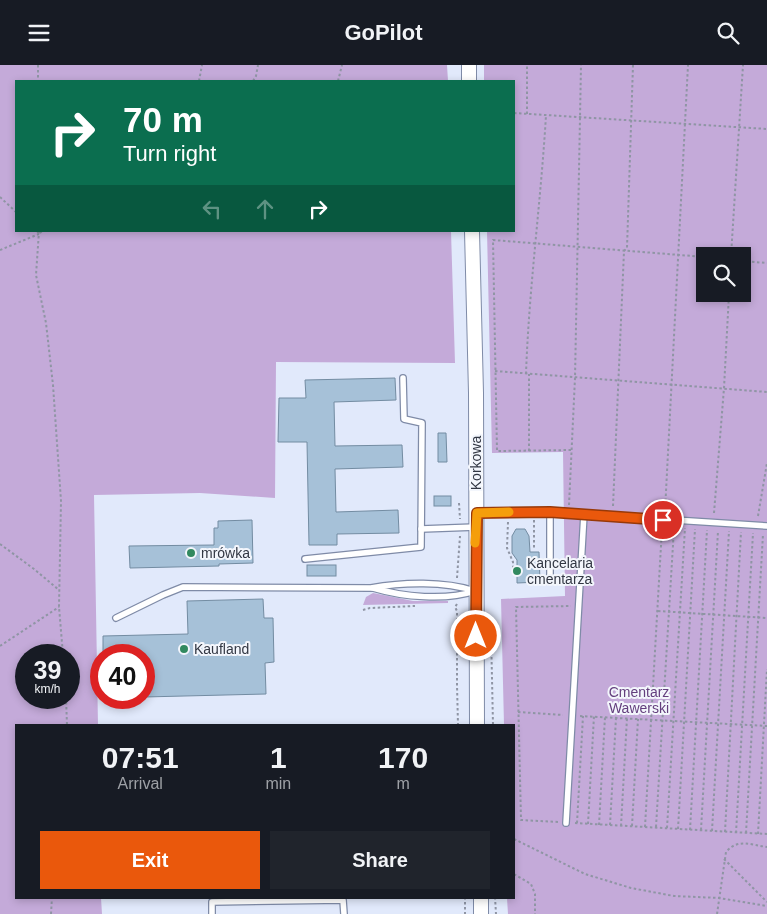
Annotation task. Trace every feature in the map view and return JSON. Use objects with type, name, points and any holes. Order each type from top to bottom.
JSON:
[{"type":"street","points":[[469,65],[469,80]]},
{"type":"street","name":"Korkowa","points":[[472,232],[477,513],[475,591],[477,724]]},
{"type":"street","points":[[481,899],[481,914]]},
{"type":"lane","points":[[305,559],[421,547],[422,423],[404,419],[403,377]]},
{"type":"lane","points":[[550,512],[550,580]]},
{"type":"lane","points":[[477,513],[550,512],[765,526]]},
{"type":"lane","points":[[566,823],[584,514]]},
{"type":"lane","points":[[421,529],[476,527]]},
{"type":"lane","points":[[116,619],[163,595],[184,587],[371,588],[391,585],[457,585],[475,591]]},
{"type":"lane","points":[[371,588],[392,594],[422,596],[457,596],[475,591]]},
{"type":"lane","points":[[212,914],[212,902],[343,900],[344,914]]},
{"type":"path","points":[[38,65],[38,80]]},
{"type":"path","points":[[199,80],[202,65]]},
{"type":"path","points":[[254,80],[258,65]]},
{"type":"path","points":[[338,80],[342,65]]},
{"type":"path","points":[[527,65],[527,114]]},
{"type":"path","points":[[569,513],[581,65]]},
{"type":"path","points":[[613,516],[624,251],[627,248],[633,65]]},
{"type":"path","points":[[645,827],[663,520],[665,515],[688,65]]},
{"type":"path","points":[[731,247],[743,65]]},
{"type":"path","points":[[515,113],[767,129]]},
{"type":"path","points":[[529,451],[528,316],[536,244],[546,115]]},
{"type":"path","points":[[0,197],[15,211]]},
{"type":"path","points":[[0,249],[38,232],[36,275],[46,323],[53,385],[61,501],[59,607],[62,644]]},
{"type":"path","points":[[571,449],[496,451],[493,240],[696,256]]},
{"type":"path","points":[[751,262],[767,263]]},
{"type":"path","points":[[690,830],[702,614],[713,523],[724,389],[728,302]]},
{"type":"path","points":[[495,371],[767,392]]},
{"type":"path","points":[[736,833],[755,526],[767,463]]},
{"type":"path","points":[[457,581],[460,527],[459,503]]},
{"type":"path","points":[[534,519],[534,548]]},
{"type":"path","points":[[505,520],[508,520],[508,548],[514,571]]},
{"type":"path","points":[[656,828],[675,520]]},
{"type":"path","points":[[667,829],[685,521]]},
{"type":"path","points":[[678,829],[696,522]]},
{"type":"path","points":[[701,831],[713,615],[713,523]]},
{"type":"path","points":[[712,831],[730,524]]},
{"type":"path","points":[[725,832],[742,525]]},
{"type":"path","points":[[746,833],[765,526]]},
{"type":"path","points":[[0,544],[60,591]]},
{"type":"path","points":[[450,604],[456,607]]},
{"type":"path","points":[[457,604],[458,724]]},
{"type":"path","points":[[363,610],[370,607],[414,606]]},
{"type":"path","points":[[578,606],[516,607],[521,820],[767,834]]},
{"type":"path","points":[[0,645],[59,607]]},
{"type":"path","points":[[658,611],[767,617]]},
{"type":"path","points":[[758,834],[767,669]]},
{"type":"path","points":[[66,709],[67,724]]},
{"type":"path","points":[[518,712],[765,726]]},
{"type":"path","points":[[577,823],[583,716]]},
{"type":"path","points":[[588,824],[594,716]]},
{"type":"path","points":[[599,825],[605,717]]},
{"type":"path","points":[[610,825],[616,718]]},
{"type":"path","points":[[621,826],[627,718]]},
{"type":"path","points":[[632,827],[638,719]]},
{"type":"path","points":[[515,839],[585,874],[631,888],[674,896],[719,899],[767,906]]},
{"type":"path","points":[[717,914],[726,852],[737,843],[767,847]]},
{"type":"path","points":[[724,859],[767,902]]},
{"type":"path","points":[[515,875],[531,884],[535,894],[535,914]]},
{"type":"path","points":[[51,914],[52,899]]},
{"type":"path","points":[[465,899],[465,914]]},
{"type":"path","points":[[495,899],[496,914]]},
{"type":"green space","points":[[0,65],[447,65],[448,80],[15,80],[15,232],[451,232],[455,363],[276,362],[275,498],[200,493],[94,495],[97,644],[90,644],[90,709],[98,709],[98,724],[15,724],[15,899],[101,899],[102,914],[0,914]]},
{"type":"green space","name":"Cmentarz Wawerski","points":[[484,65],[767,65],[767,914],[508,914],[507,899],[515,899],[515,724],[504,724],[501,599],[565,596],[563,452],[492,453],[487,232],[515,232],[515,80],[484,80]]},
{"type":"green space","points":[[373,593],[413,601],[448,601],[448,603],[363,605],[366,597]]},
{"type":"building","points":[[395,378],[396,400],[334,402],[335,446],[402,445],[403,467],[335,469],[336,512],[398,510],[399,533],[337,534],[337,545],[309,545],[307,442],[278,442],[279,398],[306,398],[305,380]]},
{"type":"building","points":[[438,433],[446,433],[447,462],[438,462]]},
{"type":"building","points":[[434,496],[451,496],[451,506],[434,506]]},
{"type":"building","points":[[252,520],[253,563],[219,564],[219,566],[130,568],[129,546],[214,545],[214,528],[218,528],[218,521]]},
{"type":"building","points":[[516,529],[525,529],[529,536],[530,552],[539,552],[540,582],[517,583],[517,560],[512,553],[512,536]]},
{"type":"building","points":[[307,565],[336,565],[336,576],[307,576]]},
{"type":"building","name":"Kaufland","points":[[263,599],[264,618],[273,618],[274,662],[265,663],[266,694],[155,697],[155,644],[103,644],[103,636],[188,634],[187,601]]},
{"type":"slow traffic","points":[[475,543],[477,513],[509,512]]},
{"type":"place","name":"mrówka","points":[[191,553]]},
{"type":"place","name":"Kancelaria cmentarza","points":[[517,571]]},
{"type":"place","name":"Kaufland","points":[[184,649]]},
{"type":"route","points":[[476,636],[475,556],[477,513],[550,512],[663,520]]}]
